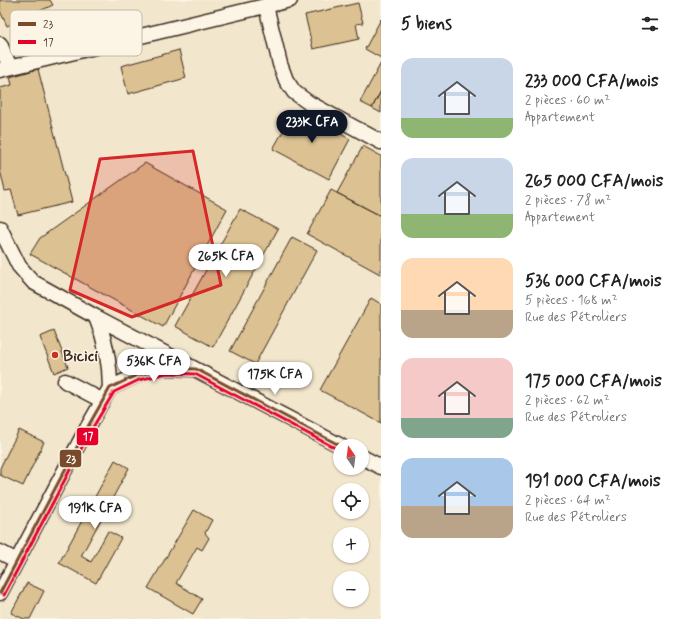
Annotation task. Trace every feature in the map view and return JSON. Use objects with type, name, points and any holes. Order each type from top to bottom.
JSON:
[{"type":"street","points":[[142,35],[278,2],[280,64],[286,80],[294,92],[309,103],[381,142]]},
{"type":"street","points":[[0,44],[5,68],[55,56]]},
{"type":"street","points":[[0,228],[19,266],[33,282],[96,317],[333,442]]},
{"type":"street","points":[[0,593],[107,394],[110,374],[107,352],[102,331],[96,317]]},
{"type":"street","points":[[64,381],[107,394],[137,375],[151,371],[166,368],[196,369]]},
{"type":"street","points":[[369,461],[381,467]]},
{"type":"street","points":[[0,552],[17,561]]},
{"type":"highlighted area","points":[[193,151],[221,285],[132,317],[70,290],[100,159]]},
{"type":"shaded area","points":[[0,0],[381,0],[381,619],[0,619]]},
{"type":"building","points":[[0,0],[50,0],[53,5],[42,10],[10,10],[10,25],[7,26],[0,11]]},
{"type":"building","points":[[358,3],[363,23],[356,24],[359,39],[313,49],[305,15]]},
{"type":"building","points":[[381,19],[381,58],[365,49]]},
{"type":"building","points":[[179,50],[186,78],[128,94],[121,66]]},
{"type":"building","points":[[381,63],[381,91],[372,108],[360,102]]},
{"type":"building","points":[[38,69],[72,202],[18,215],[11,190],[5,191],[0,170],[0,88],[12,85],[10,77]]},
{"type":"building","points":[[381,91],[381,113],[372,108]]},
{"type":"building","points":[[295,110],[350,139],[329,179],[273,149]]},
{"type":"building","points":[[363,146],[381,156],[381,216],[337,193]]},
{"type":"building","points":[[145,163],[227,209],[163,327],[30,254],[40,238]]},
{"type":"building","points":[[331,190],[381,216],[380,274],[307,234]]},
{"type":"building","points":[[240,209],[278,229],[213,347],[175,326]]},
{"type":"building","points":[[292,237],[317,250],[255,364],[230,351]]},
{"type":"building","points":[[371,298],[381,304],[381,423],[320,390]]},
{"type":"building","points":[[54,331],[68,367],[54,373],[40,337]]},
{"type":"building","points":[[19,430],[44,442],[23,486],[0,475],[0,468]]},
{"type":"building","points":[[115,460],[129,468],[81,556],[91,562],[108,531],[121,538],[96,583],[59,563]]},
{"type":"building","points":[[194,510],[212,520],[205,533],[209,538],[202,550],[197,547],[176,583],[202,599],[193,614],[148,588]]},
{"type":"building","points":[[27,583],[44,591],[30,619],[24,619],[11,613]]},
{"type":"transit line","name":"23","points":[[0,593],[86,430],[110,388],[137,375],[166,368],[196,369],[333,442]]},
{"type":"transit line","name":"17","points":[[4,595],[90,432],[114,392],[139,380],[167,373],[195,374],[333,447]]},
{"type":"place","name":"Bicici","points":[[55,355]]}]
